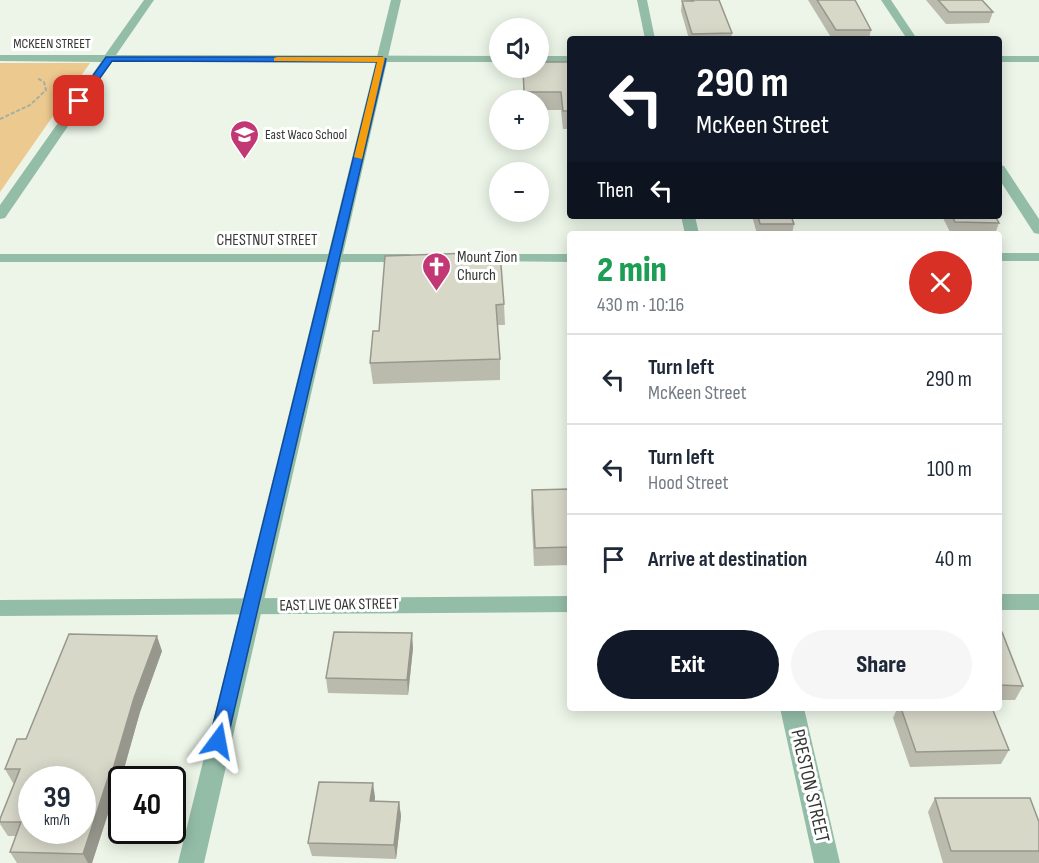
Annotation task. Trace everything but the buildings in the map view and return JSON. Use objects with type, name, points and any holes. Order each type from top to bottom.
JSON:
[{"type":"street","points":[[0,215],[149,0]]},
{"type":"street","points":[[191,863],[250,606],[396,0]]},
{"type":"street","points":[[642,0],[650,36]]},
{"type":"street","points":[[886,0],[910,36]]},
{"type":"street","name":"MCKEEN STREET","points":[[0,58],[489,59]]},
{"type":"street","points":[[549,59],[567,59]]},
{"type":"street","points":[[1002,59],[1039,59]]},
{"type":"street","points":[[1002,174],[1039,230]]},
{"type":"street","points":[[1002,257],[1039,256]]},
{"type":"street","name":"CHESTNUT STREET","points":[[0,258],[429,258]]},
{"type":"street","points":[[464,258],[567,258]]},
{"type":"street","points":[[1002,602],[1039,602]]},
{"type":"street","name":"EAST LIVE OAK STREET","points":[[0,608],[567,604]]},
{"type":"street","name":"PRESTON STREET","points":[[793,711],[827,863]]},
{"type":"path","points":[[0,119],[30,105],[46,90],[44,82],[33,76]]},
{"type":"shaded area","points":[[0,63],[90,63],[0,192]]},
{"type":"slow traffic","points":[[277,59],[382,59],[359,157]]},
{"type":"place","name":"East Waco School","points":[[244,160]]},
{"type":"place","name":"Mount Zion Church","points":[[436,292]]},
{"type":"route","points":[[79,101],[109,58],[382,59],[218,741]]}]
